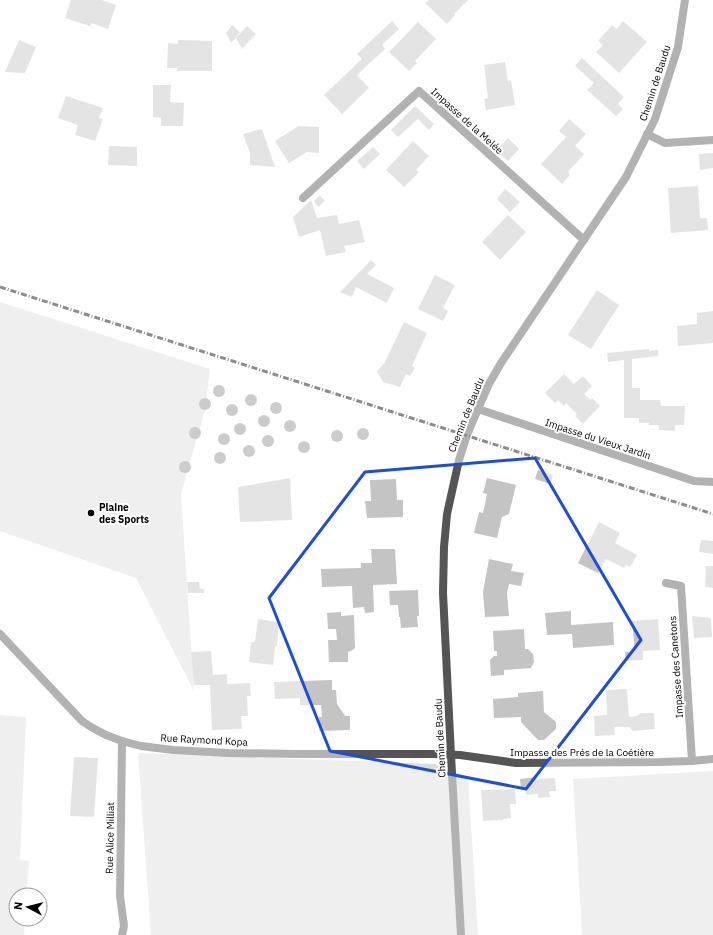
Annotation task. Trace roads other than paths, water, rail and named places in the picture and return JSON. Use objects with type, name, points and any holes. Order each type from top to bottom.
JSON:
[{"type":"street","name":"Chemin de Baudu","points":[[461,935],[443,593],[444,547],[447,514],[459,460],[467,435],[489,384],[500,363],[626,177],[655,119],[678,47],[685,0]]},
{"type":"street","name":"Impasse de la Melée","points":[[303,198],[419,91],[584,240]]},
{"type":"street","points":[[647,134],[665,143],[713,140]]},
{"type":"street","name":"Impasse du Vieux Jardin","points":[[478,409],[694,481],[713,482]]},
{"type":"street","name":"Impasse des Canetons","points":[[666,583],[680,586],[692,761]]},
{"type":"street","name":"Rue Raymond Kopa","points":[[0,634],[82,721],[106,735],[122,741],[141,746],[173,750],[228,753],[451,755]]},
{"type":"street","name":"Rue Alice Milliat","points":[[122,741],[120,896],[124,926],[122,935]]},
{"type":"street","name":"Impasse des Prés de la Coétière","points":[[451,755],[516,763],[596,763],[692,761],[713,759]]},
{"type":"street","points":[[124,926],[127,935]]},
{"type":"railway","points":[[0,287],[713,514]]},
{"type":"place","name":"Plaine des Sports","points":[[91,513]]}]
